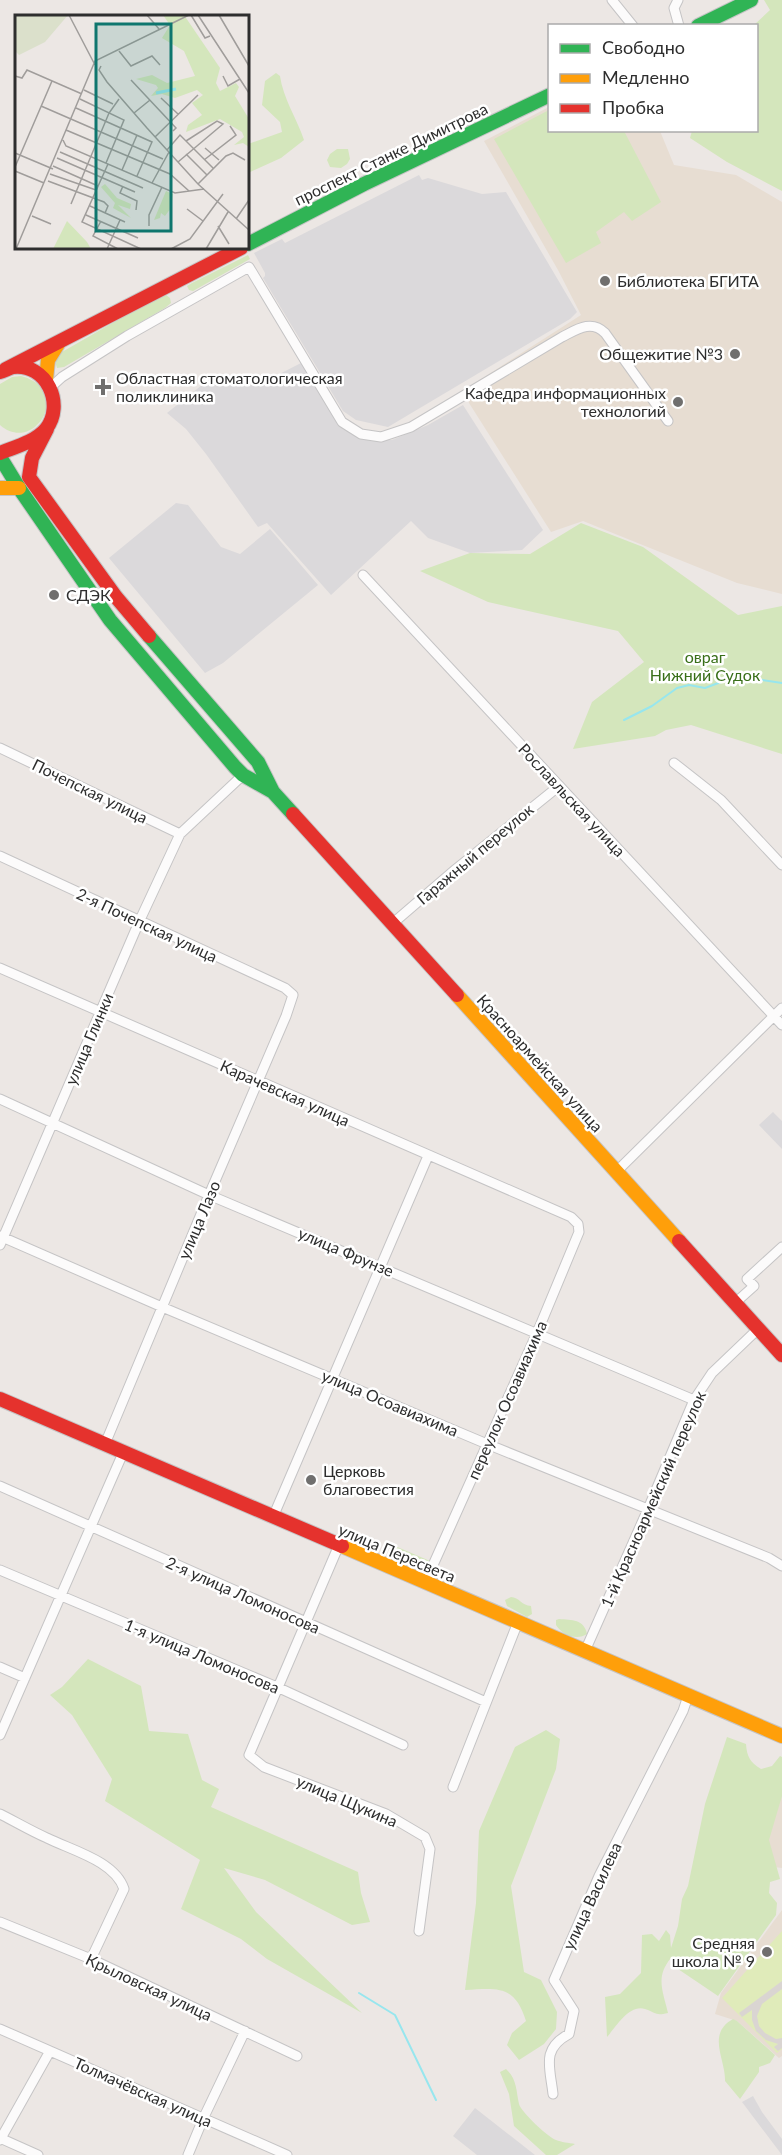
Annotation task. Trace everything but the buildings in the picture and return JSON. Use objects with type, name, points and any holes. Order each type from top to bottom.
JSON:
[{"type":"main road","points":[[702,24],[750,0]]},
{"type":"main road","name":"проспект Станке Димитрова","points":[[249,243],[364,184],[548,95]]},
{"type":"main road","points":[[1,371],[239,249]]},
{"type":"main road","points":[[61,341],[50,353],[46,362],[48,384],[56,406],[53,418],[33,451],[28,465],[29,477],[116,597],[258,762],[273,792]]},
{"type":"main road","points":[[1,371],[15,367],[28,368],[39,374],[48,384]]},
{"type":"main road","points":[[47,429],[37,437],[1,449],[19,488],[110,620],[243,775],[273,792]]},
{"type":"main road","points":[[0,488],[19,488]]},
{"type":"main road","name":"Красноармейская улица","points":[[273,792],[782,1355]]},
{"type":"main road","name":"улица Пересвета","points":[[0,1399],[782,1736]]},
{"type":"street","points":[[612,0],[631,24]]},
{"type":"street","points":[[678,0],[674,8],[678,24]]},
{"type":"street","points":[[48,384],[249,267],[342,422],[361,434],[381,437],[411,427],[562,337],[590,326],[601,329],[614,344],[668,421]]},
{"type":"street","name":"Рославльская улица","points":[[363,575],[782,1025]]},
{"type":"street","name":"Почепская улица","points":[[0,748],[180,834]]},
{"type":"street","points":[[674,763],[721,800],[782,865]]},
{"type":"street","points":[[180,834],[243,775]]},
{"type":"street","name":"Гаражный переулок","points":[[392,924],[559,786]]},
{"type":"street","name":"улица Глинки","points":[[1,1240],[139,922],[180,834]]},
{"type":"street","name":"2-я Почепская улица","points":[[0,856],[285,988],[293,995]]},
{"type":"street","name":"Карачевская улица","points":[[0,968],[571,1217]]},
{"type":"street","name":"улица Лазо","points":[[105,1444],[293,995]]},
{"type":"street","points":[[616,1172],[782,1008]]},
{"type":"street","name":"улица Фрунзе","points":[[0,1099],[209,1195],[694,1400]]},
{"type":"street","points":[[273,1517],[428,1156]]},
{"type":"street","name":"переулок Осоавиахима","points":[[425,1583],[537,1333],[579,1232],[578,1224],[571,1217]]},
{"type":"street","name":"улица Осоавиахима","points":[[1,1240],[487,1444],[769,1558],[782,1566]]},
{"type":"street","points":[[735,1303],[754,1286],[747,1279],[782,1247]]},
{"type":"street","name":"1-й Красноармейский переулок","points":[[585,1651],[694,1400],[712,1373],[758,1329]]},
{"type":"street","points":[[1,1728],[62,1597],[123,1453]]},
{"type":"street","name":"2-я улица Ломоносова","points":[[0,1486],[486,1702]]},
{"type":"street","points":[[277,1687],[339,1545]]},
{"type":"street","name":"1-я улица Ломоносова","points":[[0,1570],[277,1687],[403,1745]]},
{"type":"street","points":[[453,1787],[518,1622]]},
{"type":"street","points":[[0,1667],[25,1677]]},
{"type":"street","name":"улица Щукина","points":[[277,1687],[249,1755],[264,1767],[386,1814],[425,1838],[430,1849],[419,1931]]},
{"type":"street","name":"улица Василева","points":[[553,2094],[549,2053],[553,2046],[569,2034],[574,2011],[554,1980],[598,1876],[683,1711],[688,1696]]},
{"type":"street","points":[[0,1814],[48,1839],[85,1854],[120,1878],[124,1888],[91,1959]]},
{"type":"street","name":"Крыловская улица","points":[[0,1922],[91,1959],[297,2055]]},
{"type":"street","name":"Толмачёвская улица","points":[[0,2029],[287,2155]]},
{"type":"street","points":[[188,2155],[246,2031]]},
{"type":"street","points":[[38,2155],[0,2139],[50,2051]]},
{"type":"shaded area","points":[[548,108],[548,132],[660,132],[674,165],[736,175],[782,202],[782,594],[737,583],[583,521],[551,532],[469,403],[467,388],[581,315],[558,270],[484,141]]},
{"type":"shaded area","points":[[419,175],[422,180],[428,178],[482,194],[506,192],[577,312],[570,319],[388,427],[356,420],[343,411],[263,278],[265,273],[254,253],[282,239],[285,243]]},
{"type":"shaded area","points":[[301,363],[333,414],[346,429],[366,440],[392,440],[428,425],[463,405],[543,530],[522,550],[470,553],[428,538],[411,521],[331,595],[267,523],[258,527],[206,454],[186,429],[167,413],[212,377],[220,375],[258,385]]},
{"type":"shaded area","points":[[176,503],[188,505],[221,547],[240,554],[270,529],[318,585],[223,663],[205,673],[109,558]]},
{"type":"shaded area","points":[[773,1112],[782,1121],[782,1149],[759,1125]]},
{"type":"shaded area","points":[[782,1790],[782,1868],[774,1867],[767,1840]]},
{"type":"shaded area","name":"Средняя школа № 9","points":[[782,1910],[782,2056],[779,2058],[737,2021],[715,2014],[721,1993]]},
{"type":"shaded area","points":[[782,1981],[782,1989],[762,2004],[757,2016],[759,2026],[765,2033],[776,2039],[782,2038],[782,2048],[778,2051],[774,2047],[778,2044],[766,2040],[756,2031],[752,2020],[752,2010],[742,2017],[739,2013]]},
{"type":"shaded area","points":[[753,2096],[782,2139],[782,2155],[742,2102]]},
{"type":"shaded area","points":[[475,2108],[535,2155],[477,2155],[453,2136]]},
{"type":"green space","points":[[764,0],[782,0],[782,191],[727,162],[690,138],[692,132],[758,132],[758,24],[755,24],[770,10]]},
{"type":"green space","points":[[276,73],[280,76],[284,92],[304,140],[281,158],[249,173],[249,144],[282,132],[280,122],[262,105],[265,81]]},
{"type":"green space","points":[[548,111],[548,132],[625,132],[661,202],[632,221],[624,212],[596,232],[601,243],[566,263],[494,139]]},
{"type":"green space","points":[[337,149],[348,149],[350,159],[341,168],[330,167],[327,160],[330,154]]},
{"type":"green space","points":[[248,255],[250,259],[193,291],[189,290],[187,286],[192,283]]},
{"type":"green space","points":[[166,295],[170,298],[171,303],[165,308],[64,367],[57,368],[54,358],[62,352],[149,302]]},
{"type":"green space","points":[[21,376],[37,383],[45,394],[47,406],[36,426],[25,432],[13,432],[0,425],[0,384],[12,377]]},
{"type":"green space","name":"овраг Нижний Судок","points":[[581,523],[643,547],[738,615],[782,606],[782,754],[691,725],[666,730],[655,736],[573,749],[592,702],[644,662],[618,631],[488,602],[420,571],[470,553],[530,554]]},
{"type":"green space","points":[[395,1546],[430,1561],[428,1565],[400,1563],[395,1557]]},
{"type":"green space","points":[[511,1597],[531,1606],[532,1614],[527,1617],[507,1606],[505,1600]]},
{"type":"green space","points":[[556,1620],[580,1623],[587,1634],[574,1637],[566,1634],[556,1625]]},
{"type":"green space","points":[[88,1659],[141,1686],[149,1731],[188,1734],[202,1780],[219,1789],[211,1807],[358,1872],[361,1893],[370,1922],[352,1925],[265,1880],[224,1868],[256,1912],[362,2013],[267,1959],[241,1939],[181,1909],[200,1860],[105,1801],[112,1779],[72,1715],[50,1695],[62,1687]]},
{"type":"green space","points":[[546,1730],[560,1739],[556,1769],[511,1886],[524,1972],[541,1980],[557,2012],[556,2029],[544,2044],[519,2060],[507,2045],[512,2033],[526,2021],[516,2001],[511,1995],[496,1989],[465,1990],[476,1903],[479,1831],[515,1747]]},
{"type":"green space","points":[[727,1737],[746,1744],[750,1759],[761,1769],[772,1766],[780,1756],[782,1757],[782,1796],[769,1840],[780,1879],[770,1882],[769,1893],[777,1903],[776,1915],[718,1996],[678,1969],[678,1962],[671,1958],[662,1978],[668,2013],[658,2014],[639,2008],[623,2017],[607,2037],[605,1997],[620,1994],[641,1973],[642,1935],[652,1934],[659,1941],[666,1930],[670,1935],[671,1948],[678,1926],[682,1899],[688,1886],[705,1804]]},
{"type":"green space","name":"Средняя школа № 9","points":[[782,1931],[782,2049],[777,2053],[722,1998]]},
{"type":"green space","points":[[733,2019],[775,2055],[770,2063],[759,2067],[759,2072],[740,2099],[725,2081],[719,2048],[720,2032]]},
{"type":"green space","points":[[506,2069],[514,2081],[519,2104],[529,2118],[552,2138],[575,2144],[557,2155],[546,2155],[514,2126],[509,2094],[500,2072]]},
{"type":"waterway","points":[[624,720],[652,706],[677,688],[689,685],[705,688],[737,676],[782,683]]},
{"type":"waterway","points":[[359,1993],[395,2015],[436,2100]]},
{"type":"traffic: fast","points":[[702,24],[751,0]]},
{"type":"traffic: fast","points":[[249,243],[364,184],[548,96]]},
{"type":"traffic: fast","points":[[0,457],[110,620],[235,767],[243,775],[273,792]]},
{"type":"traffic: fast","points":[[149,636],[258,762],[273,792],[293,814]]},
{"type":"traffic: slow","points":[[46,380],[48,360],[58,344]]},
{"type":"traffic: slow","points":[[0,488],[19,488]]},
{"type":"traffic: slow","points":[[457,995],[679,1241]]},
{"type":"traffic: slow","points":[[342,1546],[782,1736]]},
{"type":"traffic: jam","points":[[6,369],[239,249]]},
{"type":"traffic: jam","points":[[0,372],[13,367],[35,372],[49,388],[54,409],[46,429],[41,434],[25,444],[0,453]]},
{"type":"traffic: jam","points":[[47,429],[32,458],[29,477],[116,597],[149,636]]},
{"type":"traffic: jam","points":[[293,814],[457,995]]},
{"type":"traffic: jam","points":[[679,1241],[782,1355]]},
{"type":"traffic: jam","points":[[0,1399],[342,1546]]},
{"type":"place","name":"Библиотека БГИТА","points":[[605,281]]},
{"type":"place","name":"Общежитие №3","points":[[735,354]]},
{"type":"place","name":"Областная стоматологическая поликлиника","points":[[103,387]]},
{"type":"place","name":"Кафедра информационных технологий","points":[[678,402]]},
{"type":"place","name":"СДЭК","points":[[54,595]]},
{"type":"place","name":"Церковь благовестия","points":[[311,1480]]},
{"type":"place","name":"Средняя школа № 9","points":[[767,1952]]}]
